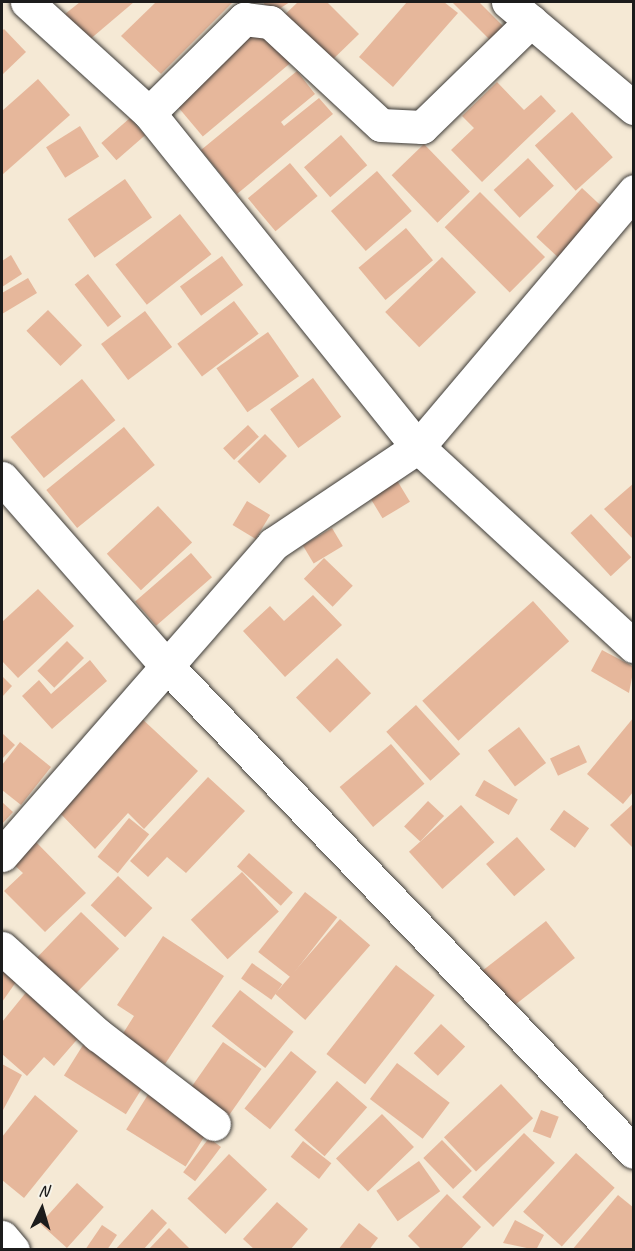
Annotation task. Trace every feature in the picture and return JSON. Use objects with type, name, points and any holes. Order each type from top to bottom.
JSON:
[{"type":"street","points":[[27,2],[149,113],[418,447],[633,646]]},
{"type":"street","points":[[149,113],[244,19],[270,22],[381,125],[422,127],[520,11],[633,108]]},
{"type":"street","points":[[2,855],[164,663],[273,544],[418,447],[633,191]]},
{"type":"street","points":[[2,478],[164,663],[633,1152]]},
{"type":"street","points":[[2,948],[98,1035],[214,1125]]},
{"type":"street","points":[[2,1237],[13,1250]]},
{"type":"building","points":[[80,2],[134,2],[88,41],[65,14]]},
{"type":"building","points":[[156,2],[233,2],[161,74],[121,36]]},
{"type":"building","points":[[263,2],[290,2],[271,14]]},
{"type":"building","points":[[298,2],[327,2],[359,34],[325,67],[279,20]]},
{"type":"building","points":[[407,2],[444,2],[458,13],[393,87],[359,57]]},
{"type":"building","points":[[452,2],[479,2],[508,31],[495,45]]},
{"type":"building","points":[[258,25],[290,63],[203,137],[171,98]]},
{"type":"building","points":[[4,29],[26,52],[2,75],[2,31]]},
{"type":"building","points":[[297,71],[315,94],[281,122],[284,126],[319,98],[333,114],[237,194],[201,150]]},
{"type":"building","points":[[38,79],[70,115],[2,175],[2,111]]},
{"type":"building","points":[[497,82],[524,110],[541,95],[556,111],[482,182],[451,150],[474,128],[462,116]]},
{"type":"building","points":[[572,112],[613,157],[576,191],[535,145]]},
{"type":"building","points":[[130,118],[145,135],[116,160],[101,143]]},
{"type":"building","points":[[80,126],[99,157],[65,178],[46,147]]},
{"type":"building","points":[[341,135],[367,165],[330,197],[304,167]]},
{"type":"building","points":[[424,144],[470,191],[437,223],[392,175]]},
{"type":"building","points":[[528,158],[554,186],[520,218],[494,190]]},
{"type":"building","points":[[290,163],[318,196],[276,231],[248,198]]},
{"type":"building","points":[[377,171],[412,211],[366,251],[331,211]]},
{"type":"building","points":[[125,179],[152,218],[95,258],[68,219]]},
{"type":"building","points":[[582,188],[611,215],[566,264],[536,237]]},
{"type":"building","points":[[480,192],[545,257],[510,292],[445,227]]},
{"type":"building","points":[[180,214],[211,254],[147,305],[115,264]]},
{"type":"building","points":[[406,228],[433,260],[386,300],[359,268]]},
{"type":"building","points":[[11,255],[22,274],[2,287],[2,261]]},
{"type":"building","points":[[222,256],[243,285],[201,316],[180,287]]},
{"type":"building","points":[[442,257],[476,292],[419,347],[385,312]]},
{"type":"building","points":[[88,274],[121,317],[108,327],[75,284]]},
{"type":"building","points":[[28,278],[37,293],[2,314],[2,293]]},
{"type":"building","points":[[234,301],[259,334],[202,376],[177,344]]},
{"type":"building","points":[[48,310],[82,345],[60,366],[26,331]]},
{"type":"building","points":[[145,311],[172,347],[128,380],[101,344]]},
{"type":"building","points":[[268,332],[299,376],[247,412],[216,368]]},
{"type":"building","points":[[313,378],[341,417],[298,448],[270,409]]},
{"type":"building","points":[[82,379],[115,420],[44,478],[11,437]]},
{"type":"building","points":[[248,425],[259,437],[234,460],[223,448]]},
{"type":"building","points":[[124,427],[155,465],[77,528],[46,490]]},
{"type":"building","points":[[265,434],[287,456],[259,483],[237,462]]},
{"type":"building","points":[[395,477],[410,502],[383,518],[368,493]]},
{"type":"building","points":[[634,483],[634,540],[604,509]]},
{"type":"building","points":[[247,501],[270,515],[256,539],[233,525]]},
{"type":"building","points":[[158,506],[192,543],[141,590],[107,554]]},
{"type":"building","points":[[591,514],[631,557],[611,576],[571,533]]},
{"type":"building","points":[[332,528],[343,546],[314,564],[303,546]]},
{"type":"building","points":[[191,553],[212,577],[156,626],[135,602]]},
{"type":"building","points":[[324,558],[353,586],[333,607],[304,579]]},
{"type":"building","points":[[38,589],[74,626],[18,678],[2,661],[2,622]]},
{"type":"building","points":[[313,595],[342,625],[285,677],[243,631],[270,606],[284,621]]},
{"type":"building","points":[[533,601],[569,641],[458,741],[422,701]]},
{"type":"building","points":[[67,641],[84,658],[54,688],[37,671]]},
{"type":"building","points":[[602,650],[634,667],[629,693],[591,671]]},
{"type":"building","points":[[337,658],[371,693],[330,733],[296,698]]},
{"type":"building","points":[[90,660],[107,681],[52,729],[22,696],[39,680],[51,694]]},
{"type":"building","points":[[2,676],[12,686],[2,697]]},
{"type":"building","points":[[416,705],[460,754],[430,781],[386,732]]},
{"type":"building","points":[[139,716],[198,771],[144,829],[128,813],[95,849],[54,807]]},
{"type":"building","points":[[634,717],[634,791],[623,804],[587,774]]},
{"type":"building","points":[[519,727],[546,763],[515,786],[488,750]]},
{"type":"building","points":[[2,733],[15,745],[2,759]]},
{"type":"building","points":[[20,742],[51,767],[21,805],[2,790],[2,765]]},
{"type":"building","points":[[391,744],[424,784],[373,827],[340,787]]},
{"type":"building","points":[[579,745],[587,762],[558,776],[550,759]]},
{"type":"building","points":[[208,777],[245,811],[186,873],[167,857],[148,877],[130,861]]},
{"type":"building","points":[[484,780],[518,800],[509,815],[475,796]]},
{"type":"building","points":[[428,801],[444,816],[420,842],[404,827]]},
{"type":"building","points":[[2,802],[13,812],[2,824]]},
{"type":"building","points":[[634,803],[634,849],[610,825]]},
{"type":"building","points":[[461,805],[494,842],[442,889],[409,852]]},
{"type":"building","points":[[564,810],[589,828],[575,848],[550,829]]},
{"type":"building","points":[[129,818],[149,834],[118,873],[98,857]]},
{"type":"building","points":[[517,837],[545,869],[514,896],[486,864]]},
{"type":"building","points":[[35,841],[86,893],[45,932],[4,891],[23,873],[12,863]]},
{"type":"building","points":[[249,853],[293,892],[281,906],[237,866]]},
{"type":"building","points":[[242,872],[279,911],[228,959],[191,920]]},
{"type":"building","points":[[118,876],[152,908],[125,937],[91,905]]},
{"type":"building","points":[[305,892],[337,917],[291,977],[258,952]]},
{"type":"building","points":[[81,912],[119,949],[74,996],[36,959]]},
{"type":"building","points":[[340,919],[370,945],[305,1020],[275,994]]},
{"type":"building","points":[[546,921],[575,958],[510,1009],[481,971]]},
{"type":"building","points":[[163,936],[224,976],[165,1064],[122,1035],[134,1016],[117,1005]]},
{"type":"building","points":[[252,963],[282,984],[271,1000],[241,979]]},
{"type":"building","points":[[396,965],[435,995],[365,1084],[326,1054]]},
{"type":"building","points":[[2,971],[16,982],[2,1002]]},
{"type":"building","points":[[28,990],[81,1035],[54,1066],[44,1057],[27,1076],[2,1054],[2,1022]]},
{"type":"building","points":[[240,990],[294,1032],[265,1068],[212,1026]]},
{"type":"building","points":[[441,1024],[465,1047],[438,1076],[414,1053]]},
{"type":"building","points":[[223,1042],[262,1069],[228,1117],[189,1090]]},
{"type":"building","points":[[83,1045],[145,1084],[126,1114],[64,1076]]},
{"type":"building","points":[[291,1051],[317,1072],[270,1129],[244,1109]]},
{"type":"building","points":[[397,1063],[450,1103],[423,1139],[370,1099]]},
{"type":"building","points":[[2,1064],[22,1075],[2,1112]]},
{"type":"building","points":[[337,1081],[367,1107],[325,1156],[294,1130]]},
{"type":"building","points":[[501,1084],[533,1118],[476,1172],[444,1137]]},
{"type":"building","points":[[149,1093],[208,1130],[186,1167],[126,1129]]},
{"type":"building","points":[[35,1095],[78,1131],[24,1198],[2,1180],[2,1137]]},
{"type":"building","points":[[541,1110],[559,1117],[550,1138],[533,1131]]},
{"type":"building","points":[[382,1114],[414,1147],[368,1192],[336,1158]]},
{"type":"building","points":[[524,1133],[555,1163],[493,1227],[462,1197]]},
{"type":"building","points":[[209,1138],[221,1147],[195,1181],[183,1172]]},
{"type":"building","points":[[442,1140],[472,1171],[453,1189],[423,1158]]},
{"type":"building","points":[[303,1141],[331,1163],[319,1179],[291,1157]]},
{"type":"building","points":[[576,1153],[615,1188],[562,1247],[523,1212]]},
{"type":"building","points":[[229,1154],[267,1189],[225,1234],[187,1199]]},
{"type":"building","points":[[419,1161],[440,1191],[398,1221],[376,1191]]},
{"type":"building","points":[[77,1183],[104,1207],[67,1248],[40,1224]]},
{"type":"building","points":[[447,1194],[481,1227],[460,1250],[422,1250],[408,1236]]},
{"type":"building","points":[[618,1195],[634,1208],[634,1250],[572,1250]]},
{"type":"building","points":[[277,1202],[308,1229],[290,1250],[255,1250],[243,1239]]},
{"type":"building","points":[[152,1209],[167,1223],[143,1250],[115,1250]]},
{"type":"building","points":[[515,1220],[544,1235],[536,1250],[503,1243]]},
{"type":"building","points":[[359,1223],[378,1238],[369,1250],[338,1250]]},
{"type":"building","points":[[102,1225],[117,1235],[107,1250],[85,1250]]},
{"type":"building","points":[[169,1228],[191,1250],[148,1250]]}]
